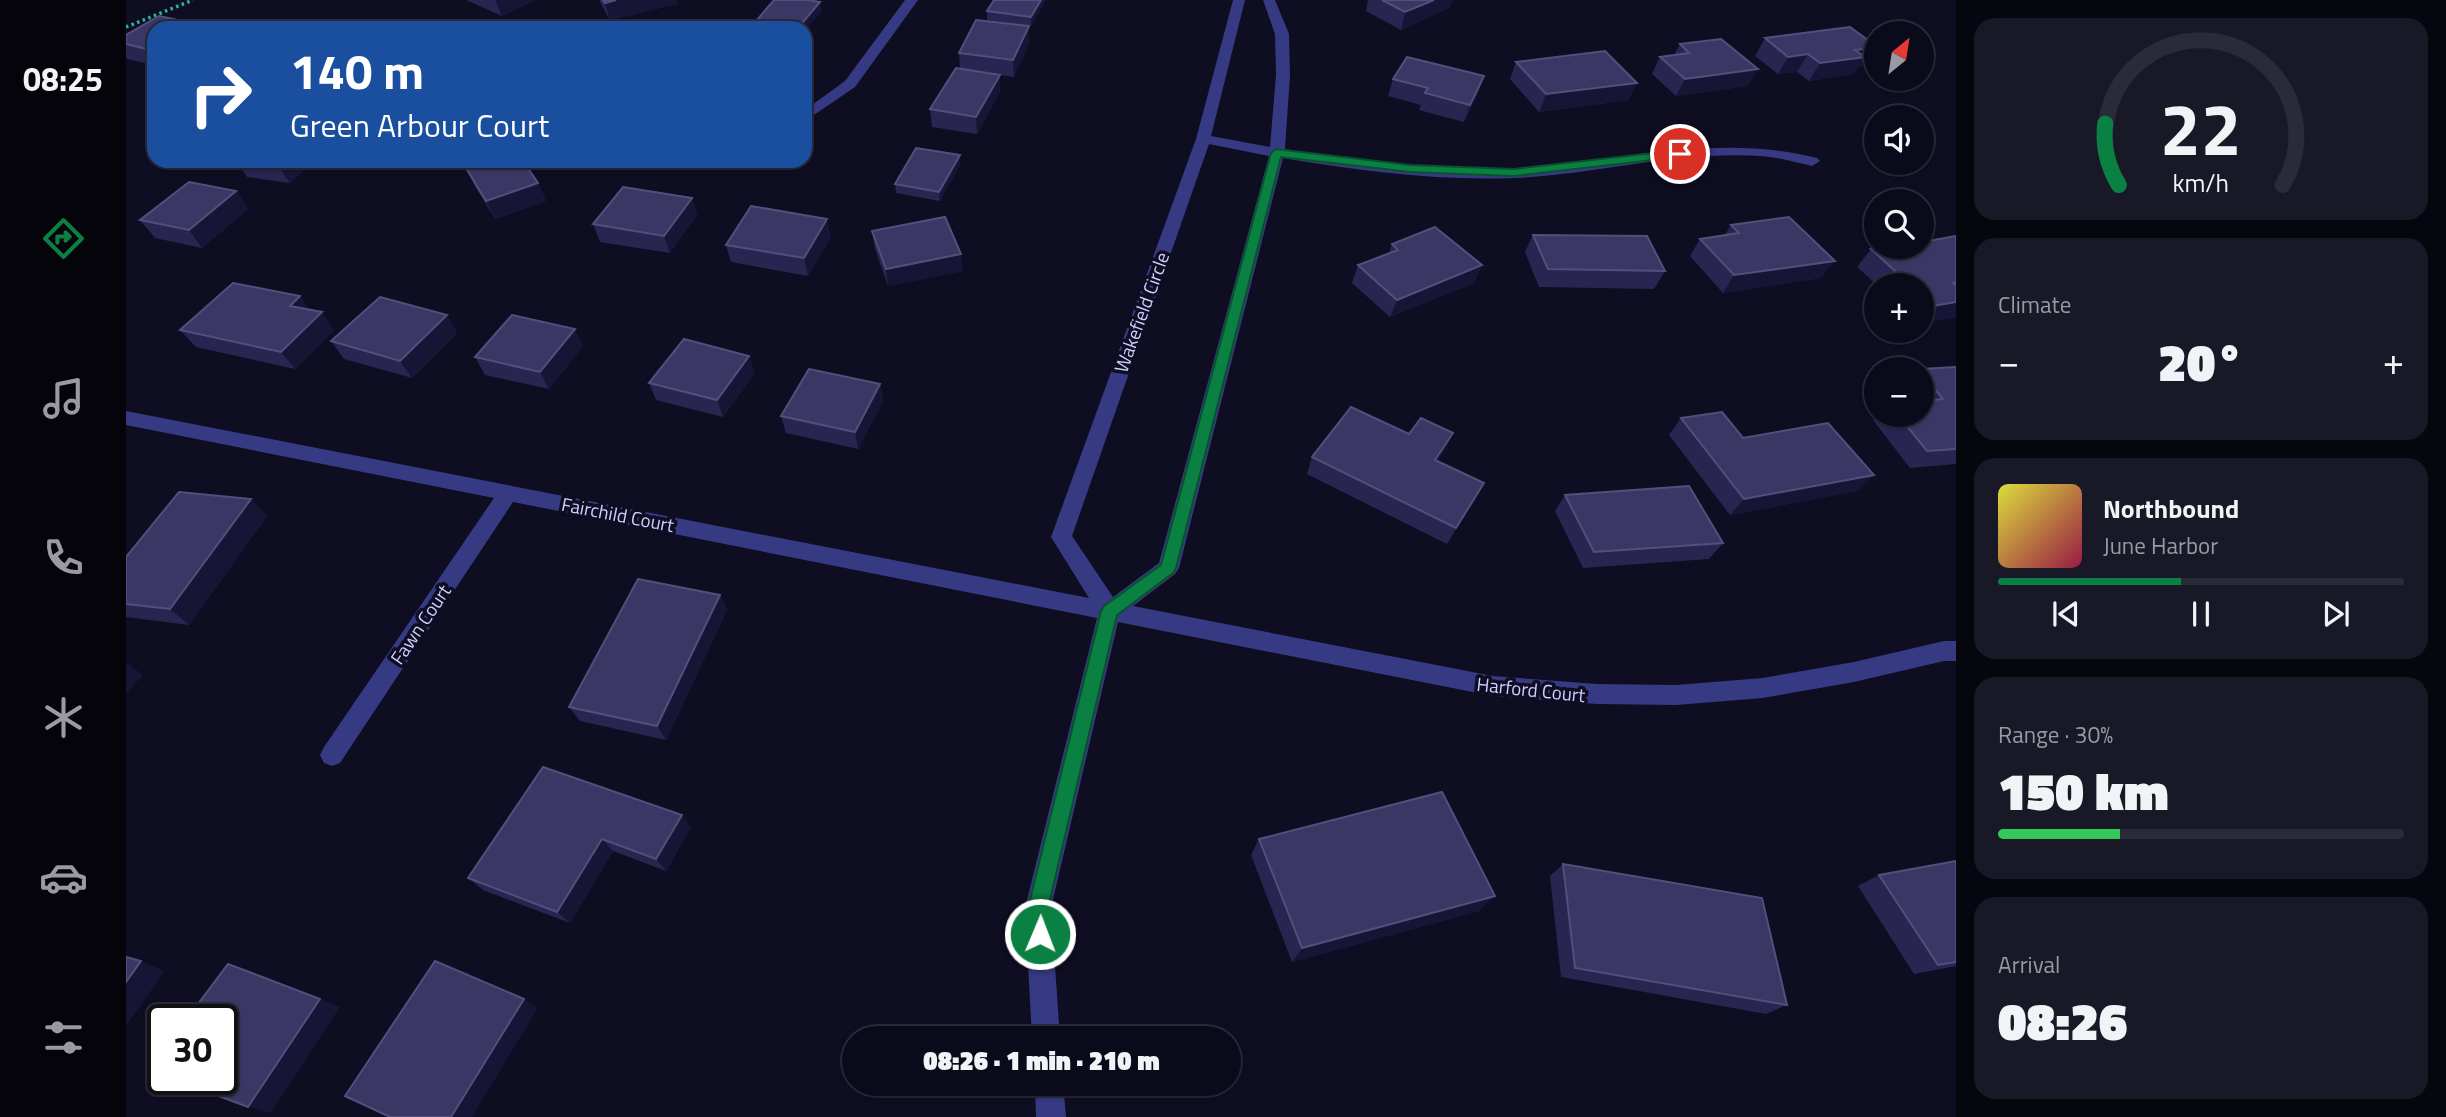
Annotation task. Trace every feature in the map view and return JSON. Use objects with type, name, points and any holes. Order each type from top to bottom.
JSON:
[{"type":"street","points":[[812,112],[849,84],[912,0]]},
{"type":"street","name":"Wakefield Circle","points":[[1110,611],[1060,537],[1203,139],[1239,0]]},
{"type":"street","points":[[1045,1026],[1038,908],[1110,611],[1168,568],[1276,153],[1283,75],[1282,34],[1269,0]]},
{"type":"street","points":[[1203,139],[1276,153],[1361,164],[1491,173],[1590,166],[1708,151],[1758,150],[1812,160]]},
{"type":"street","name":"Fairchild Court","points":[[126,418],[1110,611]]},
{"type":"street","name":"Fawn Court","points":[[332,755],[508,493]]},
{"type":"street","name":"Harford Court","points":[[1110,611],[1493,686],[1602,696],[1704,694],[1829,678],[1944,651],[1956,651]]},
{"type":"street","points":[[1050,1096],[1051,1117]]},
{"type":"path","points":[[126,27],[193,0]]},
{"type":"building","points":[[774,0],[820,2],[804,21],[756,21]]},
{"type":"building","points":[[994,0],[1041,0],[1031,17],[987,11]]},
{"type":"building","points":[[1382,0],[1434,0],[1405,12]]},
{"type":"building","points":[[159,16],[182,21],[150,21]]},
{"type":"building","points":[[976,20],[1029,26],[1013,60],[959,53]]},
{"type":"building","points":[[147,23],[147,49],[126,44],[126,35]]},
{"type":"building","points":[[1850,27],[1864,37],[1864,49],[1855,50],[1864,57],[1820,63],[1808,54],[1788,57],[1765,38]]},
{"type":"building","points":[[1721,39],[1758,69],[1685,79],[1660,57],[1689,53],[1680,44]]},
{"type":"building","points":[[1605,51],[1637,83],[1546,94],[1516,62]]},
{"type":"building","points":[[1407,57],[1484,76],[1470,105],[1425,93],[1428,88],[1393,79]]},
{"type":"building","points":[[956,68],[1000,75],[976,117],[930,109]]},
{"type":"building","points":[[916,148],[960,155],[939,192],[895,184]]},
{"type":"building","points":[[466,168],[528,168],[538,183],[486,201]]},
{"type":"building","points":[[189,182],[236,191],[189,230],[140,220]]},
{"type":"building","points":[[623,187],[692,198],[664,236],[593,224]]},
{"type":"building","points":[[751,206],[827,219],[804,258],[726,245]]},
{"type":"building","points":[[945,217],[961,254],[886,269],[872,231]]},
{"type":"building","points":[[1789,217],[1835,261],[1734,275],[1700,239],[1739,233],[1731,225]]},
{"type":"building","points":[[1435,227],[1482,265],[1397,300],[1358,265],[1398,250],[1392,244]]},
{"type":"building","points":[[1533,235],[1647,236],[1665,271],[1548,269]]},
{"type":"building","points":[[1956,236],[1956,283],[1953,283],[1956,286],[1956,302],[1934,306],[1934,273],[1897,273],[1882,259],[1934,259],[1934,240]]},
{"type":"building","points":[[233,283],[300,296],[290,306],[322,312],[281,352],[180,330]]},
{"type":"building","points":[[380,297],[447,315],[400,361],[331,341]]},
{"type":"building","points":[[512,315],[575,329],[540,372],[475,357]]},
{"type":"building","points":[[684,339],[749,356],[717,400],[649,383]]},
{"type":"building","points":[[1956,367],[1956,449],[1927,451],[1908,427],[1934,427],[1934,400],[1943,399],[1934,388],[1934,368]]},
{"type":"building","points":[[809,369],[880,384],[855,432],[781,416]]},
{"type":"building","points":[[1351,407],[1409,434],[1421,418],[1453,433],[1435,460],[1484,483],[1456,528],[1312,457]]},
{"type":"building","points":[[1722,412],[1743,438],[1828,423],[1874,475],[1744,499],[1681,418]]},
{"type":"building","points":[[1689,486],[1723,543],[1594,552],[1565,495]]},
{"type":"building","points":[[179,492],[251,499],[170,609],[126,604],[126,557]]},
{"type":"building","points":[[638,579],[720,595],[657,726],[569,707]]},
{"type":"building","points":[[543,767],[682,815],[656,859],[602,839],[557,912],[468,878]]},
{"type":"building","points":[[1442,792],[1495,896],[1302,948],[1259,839]]},
{"type":"building","points":[[1956,861],[1956,962],[1938,965],[1879,875]]},
{"type":"building","points":[[1563,864],[1762,898],[1787,1005],[1575,968]]},
{"type":"building","points":[[126,957],[141,961],[126,982]]},
{"type":"building","points":[[435,961],[524,999],[451,1117],[390,1117],[345,1096]]},
{"type":"building","points":[[228,964],[320,999],[248,1107],[216,1095],[238,1095],[238,1004],[198,1004]]},
{"type":"route","points":[[1040,934],[1038,908],[1110,611],[1168,568],[1276,153],[1410,169],[1514,173],[1680,154]]}]
